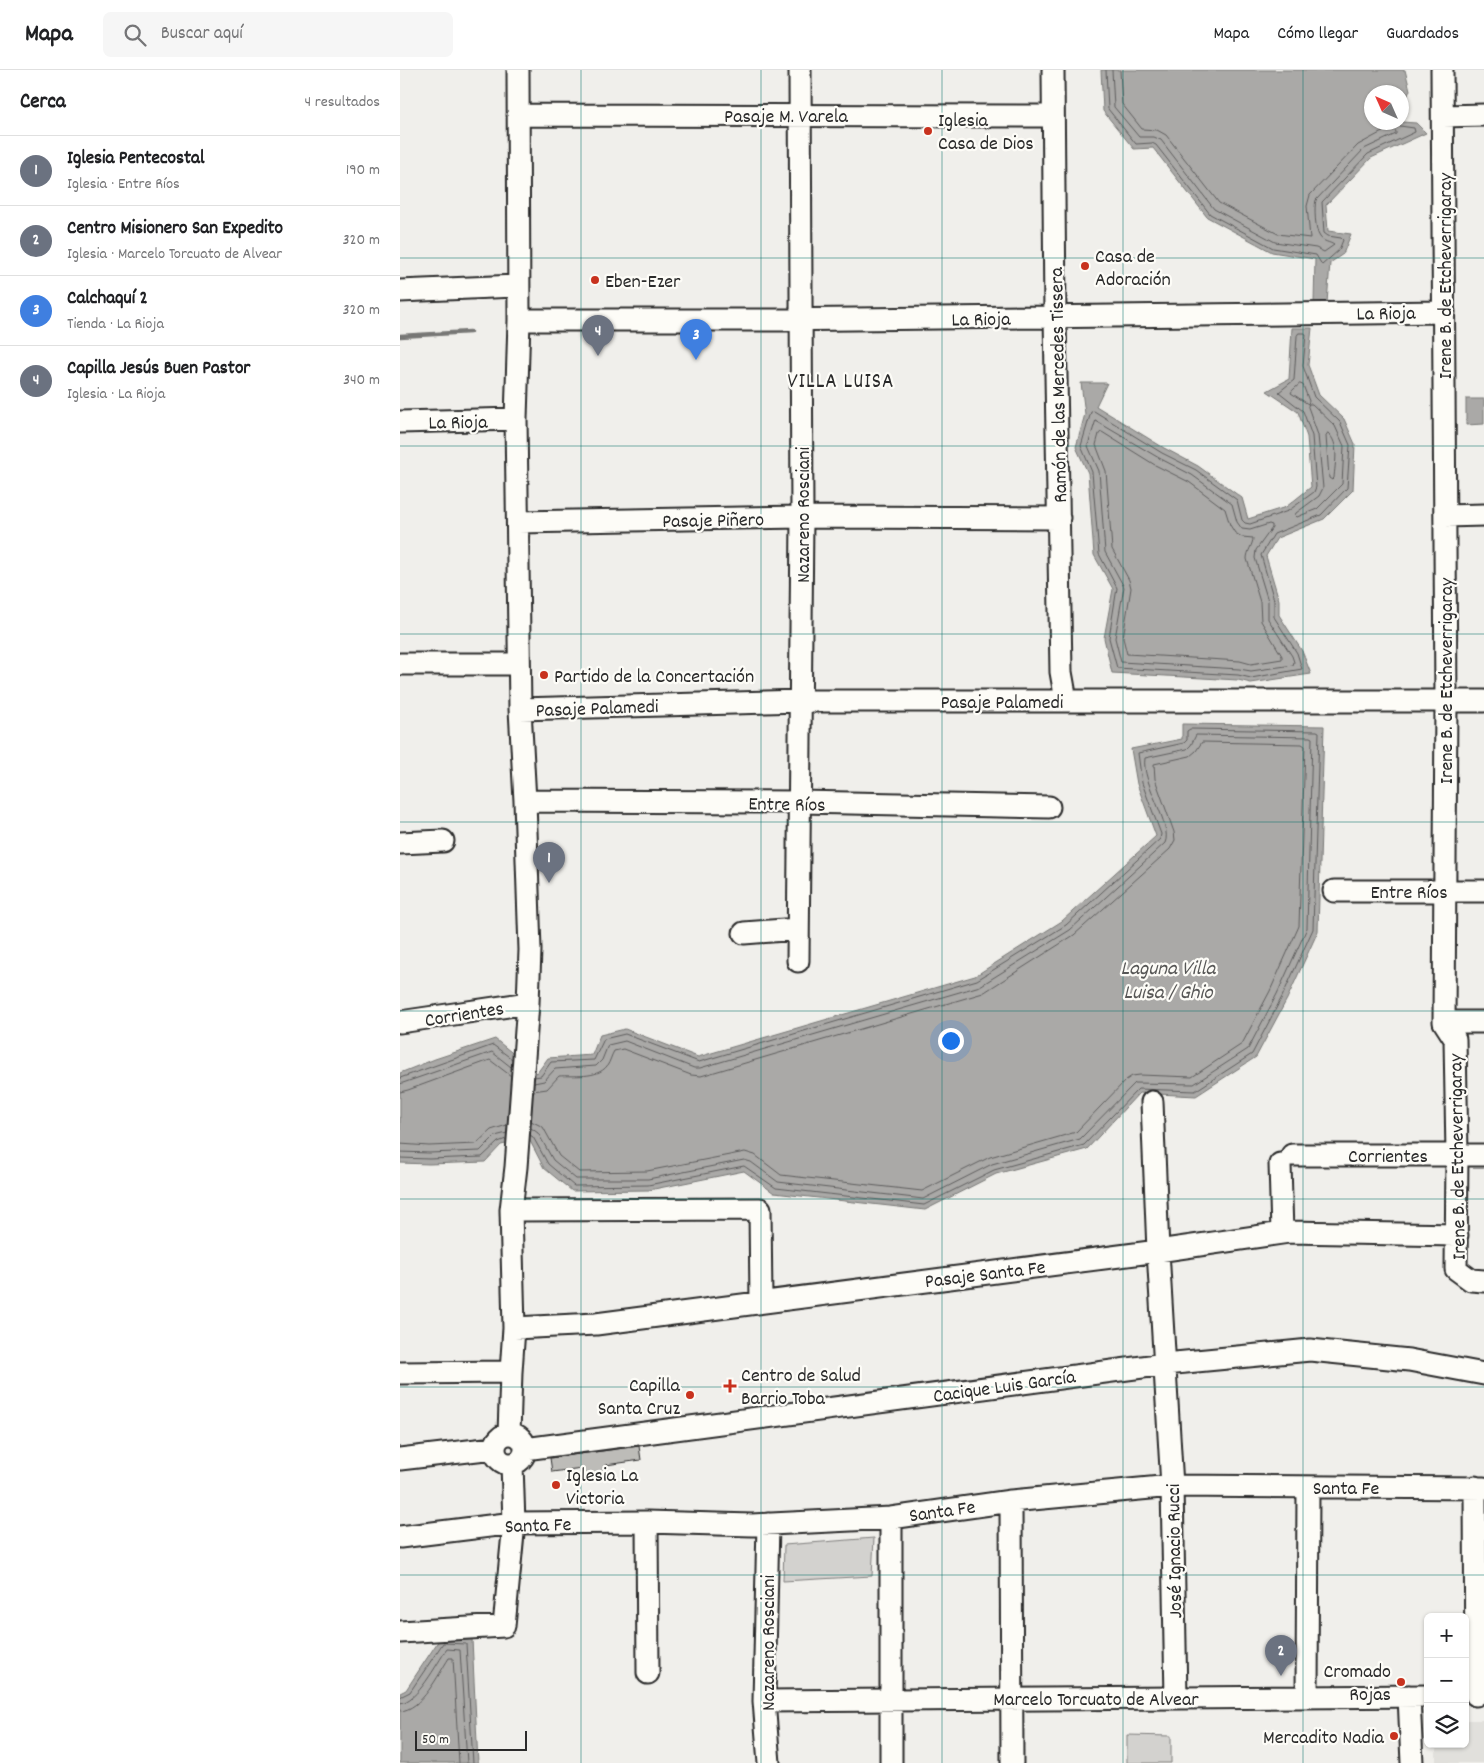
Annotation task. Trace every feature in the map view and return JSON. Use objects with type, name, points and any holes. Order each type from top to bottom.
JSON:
[{"type":"street","points":[[400,1632],[504,1626],[514,1523],[518,1457],[503,1463],[496,1457],[502,1441],[511,1372],[514,1328],[511,1210],[528,1003],[530,950],[519,664],[516,419],[518,70]]},
{"type":"street","name":"Nazareno Rosciani","points":[[798,961],[802,701],[800,70]]},
{"type":"street","name":"Ramón de las Mercedes Tissera","points":[[1053,70],[1061,672],[1066,700]]},
{"type":"street","name":"Irene B. de Etcheverrigaray","points":[[1442,70],[1446,701],[1444,1022],[1455,1039],[1456,1269],[1478,1281]]},
{"type":"street","name":"Pasaje M. Varela","points":[[518,114],[1053,116]]},
{"type":"street","points":[[1443,116],[1484,115]]},
{"type":"street","points":[[400,291],[518,286]]},
{"type":"street","name":"La Rioja","points":[[518,320],[801,320],[1444,312]]},
{"type":"street","name":"La Rioja","points":[[400,422],[516,419]]},
{"type":"street","points":[[1445,516],[1484,515]]},
{"type":"street","name":"Pasaje Piñero","points":[[518,522],[802,517],[1059,518]]},
{"type":"street","points":[[400,664],[519,664]]},
{"type":"street","name":"Pasaje Palamedi","points":[[520,709],[802,701],[1484,701]]},
{"type":"street","name":"Entre Ríos","points":[[525,801],[800,802],[1049,807]]},
{"type":"street","points":[[400,843],[443,841]]},
{"type":"street","name":"Entre Ríos","points":[[1334,891],[1484,891]]},
{"type":"street","points":[[744,933],[798,929]]},
{"type":"street","name":"Corrientes","points":[[400,1022],[528,1003]]},
{"type":"street","points":[[1444,1022],[1484,1022]]},
{"type":"street","points":[[1152,1102],[1165,1364]]},
{"type":"street","name":"Corrientes","points":[[1282,1233],[1286,1160],[1484,1155]]},
{"type":"street","points":[[511,1210],[760,1209],[761,1302]]},
{"type":"street","name":"Pasaje Santa Fe","points":[[514,1328],[596,1324],[1158,1251],[1282,1233],[1457,1235]]},
{"type":"street","name":"Cacique Luis García","points":[[518,1457],[1165,1364],[1310,1350],[1409,1360],[1484,1374]]},
{"type":"street","name":"José Ignacio Rucci","points":[[1165,1364],[1172,1486],[1176,1698]]},
{"type":"street","points":[[400,1373],[511,1372]]},
{"type":"street","points":[[400,1459],[502,1441]]},
{"type":"street","name":"Santa Fe","points":[[400,1537],[514,1523],[647,1522],[752,1525],[891,1518],[1011,1501],[1172,1486],[1480,1488]]},
{"type":"street","points":[[1306,1697],[1308,1487]]},
{"type":"street","points":[[1475,1695],[1480,1488]]},
{"type":"street","points":[[1011,1501],[1012,1763]]},
{"type":"street","points":[[891,1518],[891,1763]]},
{"type":"street","points":[[647,1522],[648,1672]]},
{"type":"street","name":"Nazareno Rosciani","points":[[768,1524],[764,1701],[769,1763]]},
{"type":"street","points":[[1412,1763],[1419,1696]]},
{"type":"street","name":"Marcelo Torcuato de Alvear","points":[[764,1701],[1419,1696]]},
{"type":"shaded area","points":[[874,1538],[872,1576],[783,1581],[784,1545]]},
{"type":"shaded area","points":[[1469,1720],[1484,1720],[1484,1763],[1436,1763],[1436,1748],[1469,1748]]},
{"type":"shaded area","points":[[1127,1735],[1171,1736],[1171,1763],[1127,1763]]},
{"type":"water","points":[[1101,70],[1405,70],[1409,85],[1364,85],[1364,130],[1409,130],[1409,122],[1416,123],[1426,133],[1371,158],[1326,205],[1328,231],[1351,234],[1343,254],[1330,263],[1327,303],[1314,303],[1315,259],[1272,252],[1207,217],[1153,148],[1134,149],[1103,111]]},
{"type":"water","points":[[1292,328],[1312,328],[1308,365],[1319,395],[1344,419],[1355,444],[1353,490],[1324,519],[1277,538],[1266,556],[1279,600],[1279,615],[1302,651],[1311,674],[1251,683],[1238,680],[1112,673],[1104,638],[1113,589],[1094,555],[1088,473],[1076,447],[1085,414],[1081,383],[1107,383],[1096,406],[1164,448],[1198,466],[1242,498],[1248,519],[1286,507],[1311,487],[1307,437],[1298,412],[1267,391],[1289,379]]},
{"type":"water","points":[[1466,399],[1484,399],[1484,424],[1466,425]]},
{"type":"water","name":"Laguna Villa Luisa / Ghio","points":[[1182,724],[1324,726],[1318,931],[1287,999],[1256,1057],[1196,1096],[1139,1093],[1087,1149],[996,1174],[925,1210],[774,1193],[744,1171],[649,1190],[572,1191],[544,1168],[529,1139],[501,1145],[485,1162],[400,1163],[400,1073],[495,1039],[537,1073],[548,1058],[592,1055],[600,1035],[625,1029],[698,1057],[975,976],[1062,921],[1156,836],[1137,784],[1131,749],[1182,739]]},
{"type":"water","points":[[441,1637],[472,1639],[478,1763],[400,1763],[400,1693],[406,1690]]},
{"type":"building","points":[[639,1446],[641,1460],[606,1465],[607,1476],[584,1479],[582,1468],[552,1472],[550,1458]]},
{"type":"waterway","points":[[400,336],[470,332]]},
{"type":"place","name":"Iglesia Casa de Dios","points":[[928,131]]},
{"type":"place","name":"Casa de Adoración","points":[[1085,266]]},
{"type":"place","name":"Eben-Ezer","points":[[595,280]]},
{"type":"place","name":"Capilla Jesús Buen Pastor","points":[[598,356]]},
{"type":"place","name":"Calchaquí 2","points":[[696,360]]},
{"type":"place","name":"Partido de la Concertación","points":[[544,675]]},
{"type":"place","name":"Iglesia Pentecostal","points":[[549,883]]},
{"type":"place","name":"Centro de Salud Barrio Toba","points":[[730,1386]]},
{"type":"place","name":"Capilla Santa Cruz","points":[[690,1395]]},
{"type":"place","name":"Iglesia La Victoria","points":[[556,1485]]},
{"type":"place","name":"Centro Misionero San Expedito","points":[[1281,1676]]},
{"type":"place","name":"Cromado Rojas","points":[[1401,1682]]},
{"type":"place","name":"Mercadito Nadia","points":[[1394,1736]]},
{"type":"district","name":"VILLA LUISA","points":[[841,380]]}]
